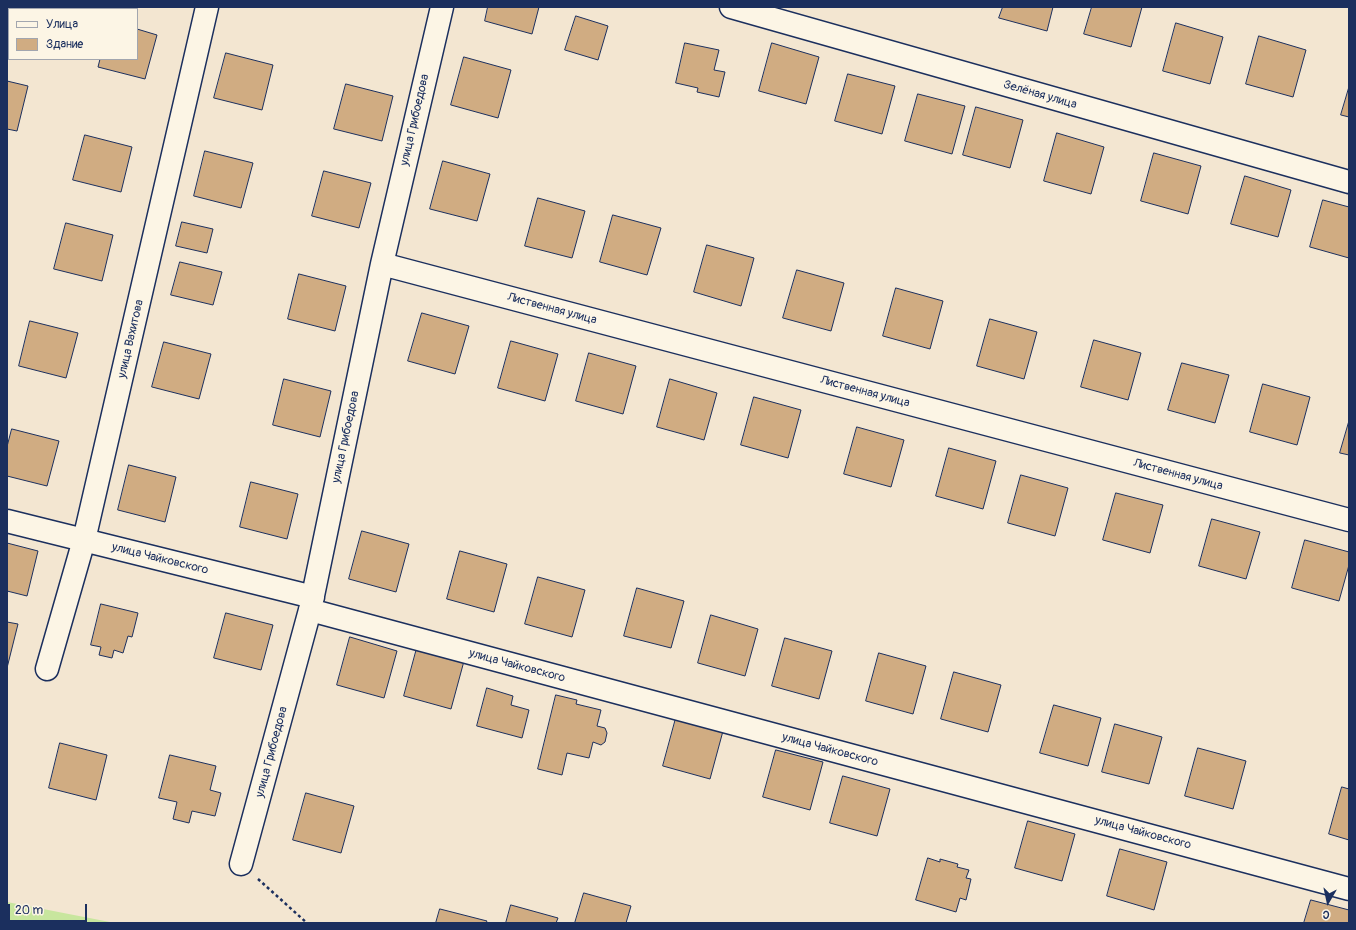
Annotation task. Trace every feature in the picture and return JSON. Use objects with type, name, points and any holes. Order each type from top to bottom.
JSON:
[{"type":"street","name":"улица Вахитова","points":[[47,669],[84,540],[207,7]]},
{"type":"street","name":"улица Грибоедова","points":[[241,864],[312,604],[382,264],[442,7]]},
{"type":"street","name":"Зелёная улица","points":[[730,7],[1349,182]]},
{"type":"street","name":"Лиственная улица","points":[[382,264],[1349,520]]},
{"type":"street","name":"улица Чайковского","points":[[7,521],[84,540],[1349,889]]},
{"type":"path","points":[[241,864],[307,923]]},
{"type":"green space","points":[[7,902],[115,923],[7,923]]},
{"type":"building","points":[[488,7],[539,7],[532,34],[485,21]]},
{"type":"building","points":[[1003,7],[1053,7],[1047,31],[999,18]]},
{"type":"building","points":[[1092,7],[1142,7],[1131,47],[1084,34]]},
{"type":"building","points":[[576,16],[608,26],[598,60],[565,50]]},
{"type":"building","points":[[1176,23],[1223,37],[1210,84],[1163,71]]},
{"type":"building","points":[[138,29],[157,35],[145,79],[98,67],[100,60],[138,60]]},
{"type":"building","points":[[1259,36],[1306,50],[1293,97],[1246,84]]},
{"type":"building","points":[[685,43],[719,50],[714,70],[725,72],[719,97],[697,92],[698,88],[676,83]]},
{"type":"building","points":[[772,43],[819,57],[806,104],[759,91]]},
{"type":"building","points":[[226,53],[273,65],[262,110],[214,98]]},
{"type":"building","points":[[464,57],[511,70],[498,118],[451,105]]},
{"type":"building","points":[[848,74],[895,86],[882,134],[835,121]]},
{"type":"building","points":[[7,81],[28,86],[17,131],[7,129]]},
{"type":"building","points":[[346,84],[393,96],[382,141],[334,129]]},
{"type":"building","points":[[1349,87],[1349,117],[1341,115]]},
{"type":"building","points":[[918,94],[965,106],[952,154],[905,141]]},
{"type":"building","points":[[976,107],[1023,120],[1010,168],[963,155]]},
{"type":"building","points":[[1057,133],[1104,147],[1091,194],[1044,181]]},
{"type":"building","points":[[85,135],[132,147],[121,192],[73,180]]},
{"type":"building","points":[[205,151],[253,163],[241,208],[194,196]]},
{"type":"building","points":[[1154,153],[1201,166],[1188,214],[1141,201]]},
{"type":"building","points":[[443,161],[490,174],[477,221],[430,209]]},
{"type":"building","points":[[324,171],[371,183],[359,228],[312,216]]},
{"type":"building","points":[[1245,176],[1291,190],[1278,237],[1231,224]]},
{"type":"building","points":[[538,198],[585,211],[572,258],[525,246]]},
{"type":"building","points":[[1323,200],[1349,207],[1349,258],[1310,247]]},
{"type":"building","points":[[613,215],[661,228],[647,275],[600,262]]},
{"type":"building","points":[[182,222],[213,229],[207,253],[176,246]]},
{"type":"building","points":[[66,223],[113,235],[102,281],[54,269]]},
{"type":"building","points":[[707,245],[754,258],[741,306],[694,292]]},
{"type":"building","points":[[180,262],[222,272],[213,305],[171,295]]},
{"type":"building","points":[[797,270],[844,283],[831,331],[783,318]]},
{"type":"building","points":[[299,274],[346,286],[335,331],[288,319]]},
{"type":"building","points":[[896,288],[943,301],[930,349],[883,336]]},
{"type":"building","points":[[422,313],[469,326],[455,374],[408,361]]},
{"type":"building","points":[[990,319],[1037,332],[1024,379],[977,366]]},
{"type":"building","points":[[30,321],[78,333],[66,378],[19,366]]},
{"type":"building","points":[[1094,340],[1141,353],[1128,400],[1081,387]]},
{"type":"building","points":[[511,341],[558,354],[545,401],[498,388]]},
{"type":"building","points":[[164,342],[211,354],[199,399],[152,387]]},
{"type":"building","points":[[589,353],[636,366],[623,414],[576,401]]},
{"type":"building","points":[[1182,363],[1229,375],[1215,423],[1168,410]]},
{"type":"building","points":[[284,379],[331,391],[320,437],[273,425]]},
{"type":"building","points":[[670,379],[717,393],[704,440],[657,427]]},
{"type":"building","points":[[1263,384],[1310,397],[1297,445],[1250,432]]},
{"type":"building","points":[[754,397],[801,410],[788,458],[741,445]]},
{"type":"building","points":[[1349,421],[1349,455],[1340,453]]},
{"type":"building","points":[[857,427],[904,440],[891,487],[844,474]]},
{"type":"building","points":[[12,429],[59,441],[47,486],[7,476],[7,447]]},
{"type":"building","points":[[949,448],[996,461],[983,509],[936,496]]},
{"type":"building","points":[[129,465],[176,477],[165,522],[118,510]]},
{"type":"building","points":[[1021,475],[1068,488],[1055,536],[1008,523]]},
{"type":"building","points":[[251,482],[298,494],[287,539],[240,527]]},
{"type":"building","points":[[1116,493],[1163,505],[1150,553],[1103,540]]},
{"type":"building","points":[[1212,519],[1260,532],[1246,579],[1199,566]]},
{"type":"building","points":[[362,531],[409,544],[396,592],[349,579]]},
{"type":"building","points":[[1305,540],[1349,552],[1349,565],[1339,601],[1292,588]]},
{"type":"building","points":[[7,543],[38,551],[27,596],[7,591]]},
{"type":"building","points":[[460,551],[507,564],[494,612],[447,599]]},
{"type":"building","points":[[538,577],[585,590],[572,637],[525,624]]},
{"type":"building","points":[[637,588],[684,601],[671,648],[624,636]]},
{"type":"building","points":[[101,604],[138,613],[132,637],[128,636],[123,653],[114,650],[112,658],[99,655],[101,647],[91,645]]},
{"type":"building","points":[[226,613],[273,625],[261,670],[214,658]]},
{"type":"building","points":[[711,615],[758,629],[745,676],[698,663]]},
{"type":"building","points":[[7,622],[18,624],[7,668]]},
{"type":"building","points":[[350,637],[397,651],[384,698],[337,685]]},
{"type":"building","points":[[785,638],[832,651],[819,699],[772,686]]},
{"type":"building","points":[[417,648],[464,661],[451,709],[404,696]]},
{"type":"building","points":[[879,653],[926,666],[913,714],[866,701]]},
{"type":"building","points":[[954,672],[1001,685],[988,732],[941,719]]},
{"type":"building","points":[[487,688],[513,696],[511,705],[529,710],[522,738],[477,726]]},
{"type":"building","points":[[556,695],[577,700],[576,704],[601,710],[597,726],[605,728],[607,733],[605,742],[601,745],[593,742],[589,758],[567,753],[562,775],[538,769]]},
{"type":"building","points":[[1054,705],[1101,718],[1088,766],[1040,753]]},
{"type":"building","points":[[676,718],[723,731],[710,779],[663,766]]},
{"type":"building","points":[[1115,724],[1162,737],[1149,784],[1102,772]]},
{"type":"building","points":[[60,743],[107,755],[96,800],[49,788]]},
{"type":"building","points":[[1198,748],[1246,761],[1233,809],[1185,796]]},
{"type":"building","points":[[776,750],[823,762],[810,810],[763,797]]},
{"type":"building","points":[[170,755],[216,766],[210,790],[221,793],[215,816],[192,811],[189,823],[173,819],[177,802],[159,798]]},
{"type":"building","points":[[843,776],[890,789],[877,836],[830,823]]},
{"type":"building","points":[[1342,787],[1349,789],[1349,840],[1329,834]]},
{"type":"building","points":[[306,793],[354,806],[341,853],[293,840]]},
{"type":"building","points":[[1028,821],[1075,834],[1062,881],[1015,868]]},
{"type":"building","points":[[1120,849],[1167,862],[1154,910],[1107,896]]},
{"type":"building","points":[[928,858],[940,862],[940,859],[958,864],[957,867],[969,870],[966,878],[971,879],[966,900],[960,898],[956,912],[916,900]]},
{"type":"building","points":[[584,893],[631,906],[626,923],[575,923]]},
{"type":"building","points":[[1311,900],[1349,910],[1349,923],[1304,923]]},
{"type":"building","points":[[511,905],[558,918],[556,923],[506,923]]},
{"type":"building","points":[[440,909],[487,921],[486,923],[436,923]]}]
